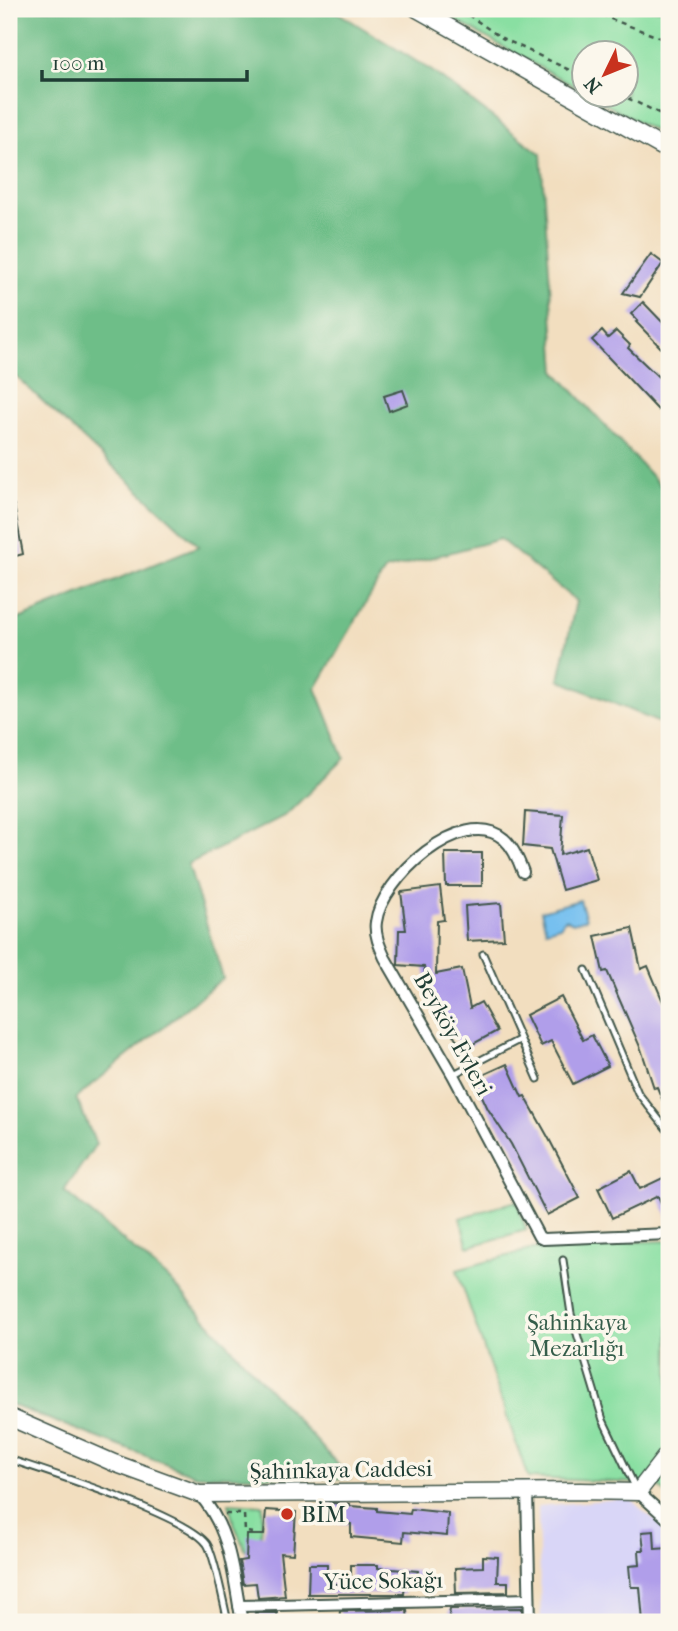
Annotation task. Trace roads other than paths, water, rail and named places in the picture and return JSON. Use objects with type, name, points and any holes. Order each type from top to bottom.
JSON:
[{"type":"street","points":[[417,9],[669,151]]},
{"type":"street","name":"Beyköy Evleri","points":[[523,872],[517,856],[504,839],[486,830],[464,830],[426,852],[400,875],[376,921],[377,940],[541,1238],[669,1234]]},
{"type":"street","name":"Şahinkaya Caddesi","points":[[9,1417],[114,1463],[199,1494],[638,1492]]},
{"type":"street","points":[[669,1452],[638,1492],[669,1520]]},
{"type":"street","points":[[527,1491],[530,1622]]},
{"type":"street","points":[[199,1494],[215,1514],[228,1545],[243,1622]]},
{"type":"street","name":"Yüce Sokağı","points":[[239,1606],[528,1599]]},
{"type":"lane","points":[[483,954],[538,1079]]},
{"type":"lane","points":[[586,970],[638,1093],[669,1132]]},
{"type":"lane","points":[[453,1075],[519,1040]]},
{"type":"lane","points":[[564,1260],[570,1314],[600,1409],[638,1492]]},
{"type":"lane","points":[[9,1459],[88,1486],[187,1529],[207,1544],[228,1622]]},
{"type":"water","points":[[580,900],[586,919],[573,923],[565,919],[560,926],[546,930],[541,911]]},
{"type":"place","name":"BİM","points":[[287,1514]]},
{"type":"park label","name":"Şahinkaya Mezarlığı","points":[[577,1335]]}]
